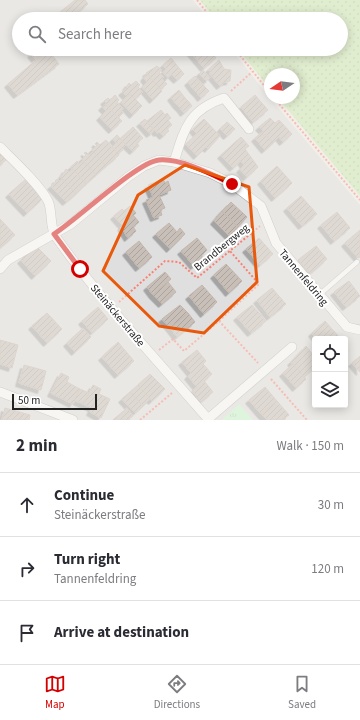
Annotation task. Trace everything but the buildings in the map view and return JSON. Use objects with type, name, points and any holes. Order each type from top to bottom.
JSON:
[{"type":"street","points":[[174,162],[184,128],[194,116],[210,102],[224,98],[249,129]]},
{"type":"street","name":"Steinäckerstraße","points":[[0,147],[30,178],[49,202],[54,234],[111,308],[179,387],[209,419],[292,346]]},
{"type":"street","name":"Tannenfeldring","points":[[0,269],[8,260],[71,224],[128,176],[144,166],[159,160],[174,162],[210,174],[232,184],[261,206],[276,243],[347,327],[360,330]]},
{"type":"street","points":[[0,392],[73,420]]},
{"type":"lane","points":[[319,295],[357,262]]},
{"type":"path","points":[[197,0],[206,12]]},
{"type":"path","points":[[240,56],[264,86]]},
{"type":"path","points":[[224,98],[252,72]]},
{"type":"path","points":[[279,104],[360,200]]},
{"type":"path","name":"Brandbergweg","points":[[111,308],[165,261],[179,262],[197,278],[267,220]]},
{"type":"path","points":[[152,356],[173,339],[184,351],[259,284],[230,251]]},
{"type":"path","points":[[219,321],[307,420]]},
{"type":"path","points":[[140,420],[179,387]]},
{"type":"highlighted area","points":[[185,165],[249,187],[257,282],[204,333],[159,326],[103,271],[138,195]]},
{"type":"shaded area","points":[[0,0],[193,0],[202,12],[12,12],[12,56],[237,56],[264,90],[264,104],[275,104],[360,205],[360,420],[0,420]]},
{"type":"green space","points":[[200,0],[360,0],[360,196],[283,104],[300,104],[300,68],[264,68],[264,82],[244,56],[348,56],[348,12],[209,12]]},
{"type":"green space","points":[[239,404],[253,420],[222,420]]},
{"type":"route","points":[[80,269],[54,234],[71,224],[128,176],[144,166],[159,160],[174,162],[210,174],[232,184]]}]
